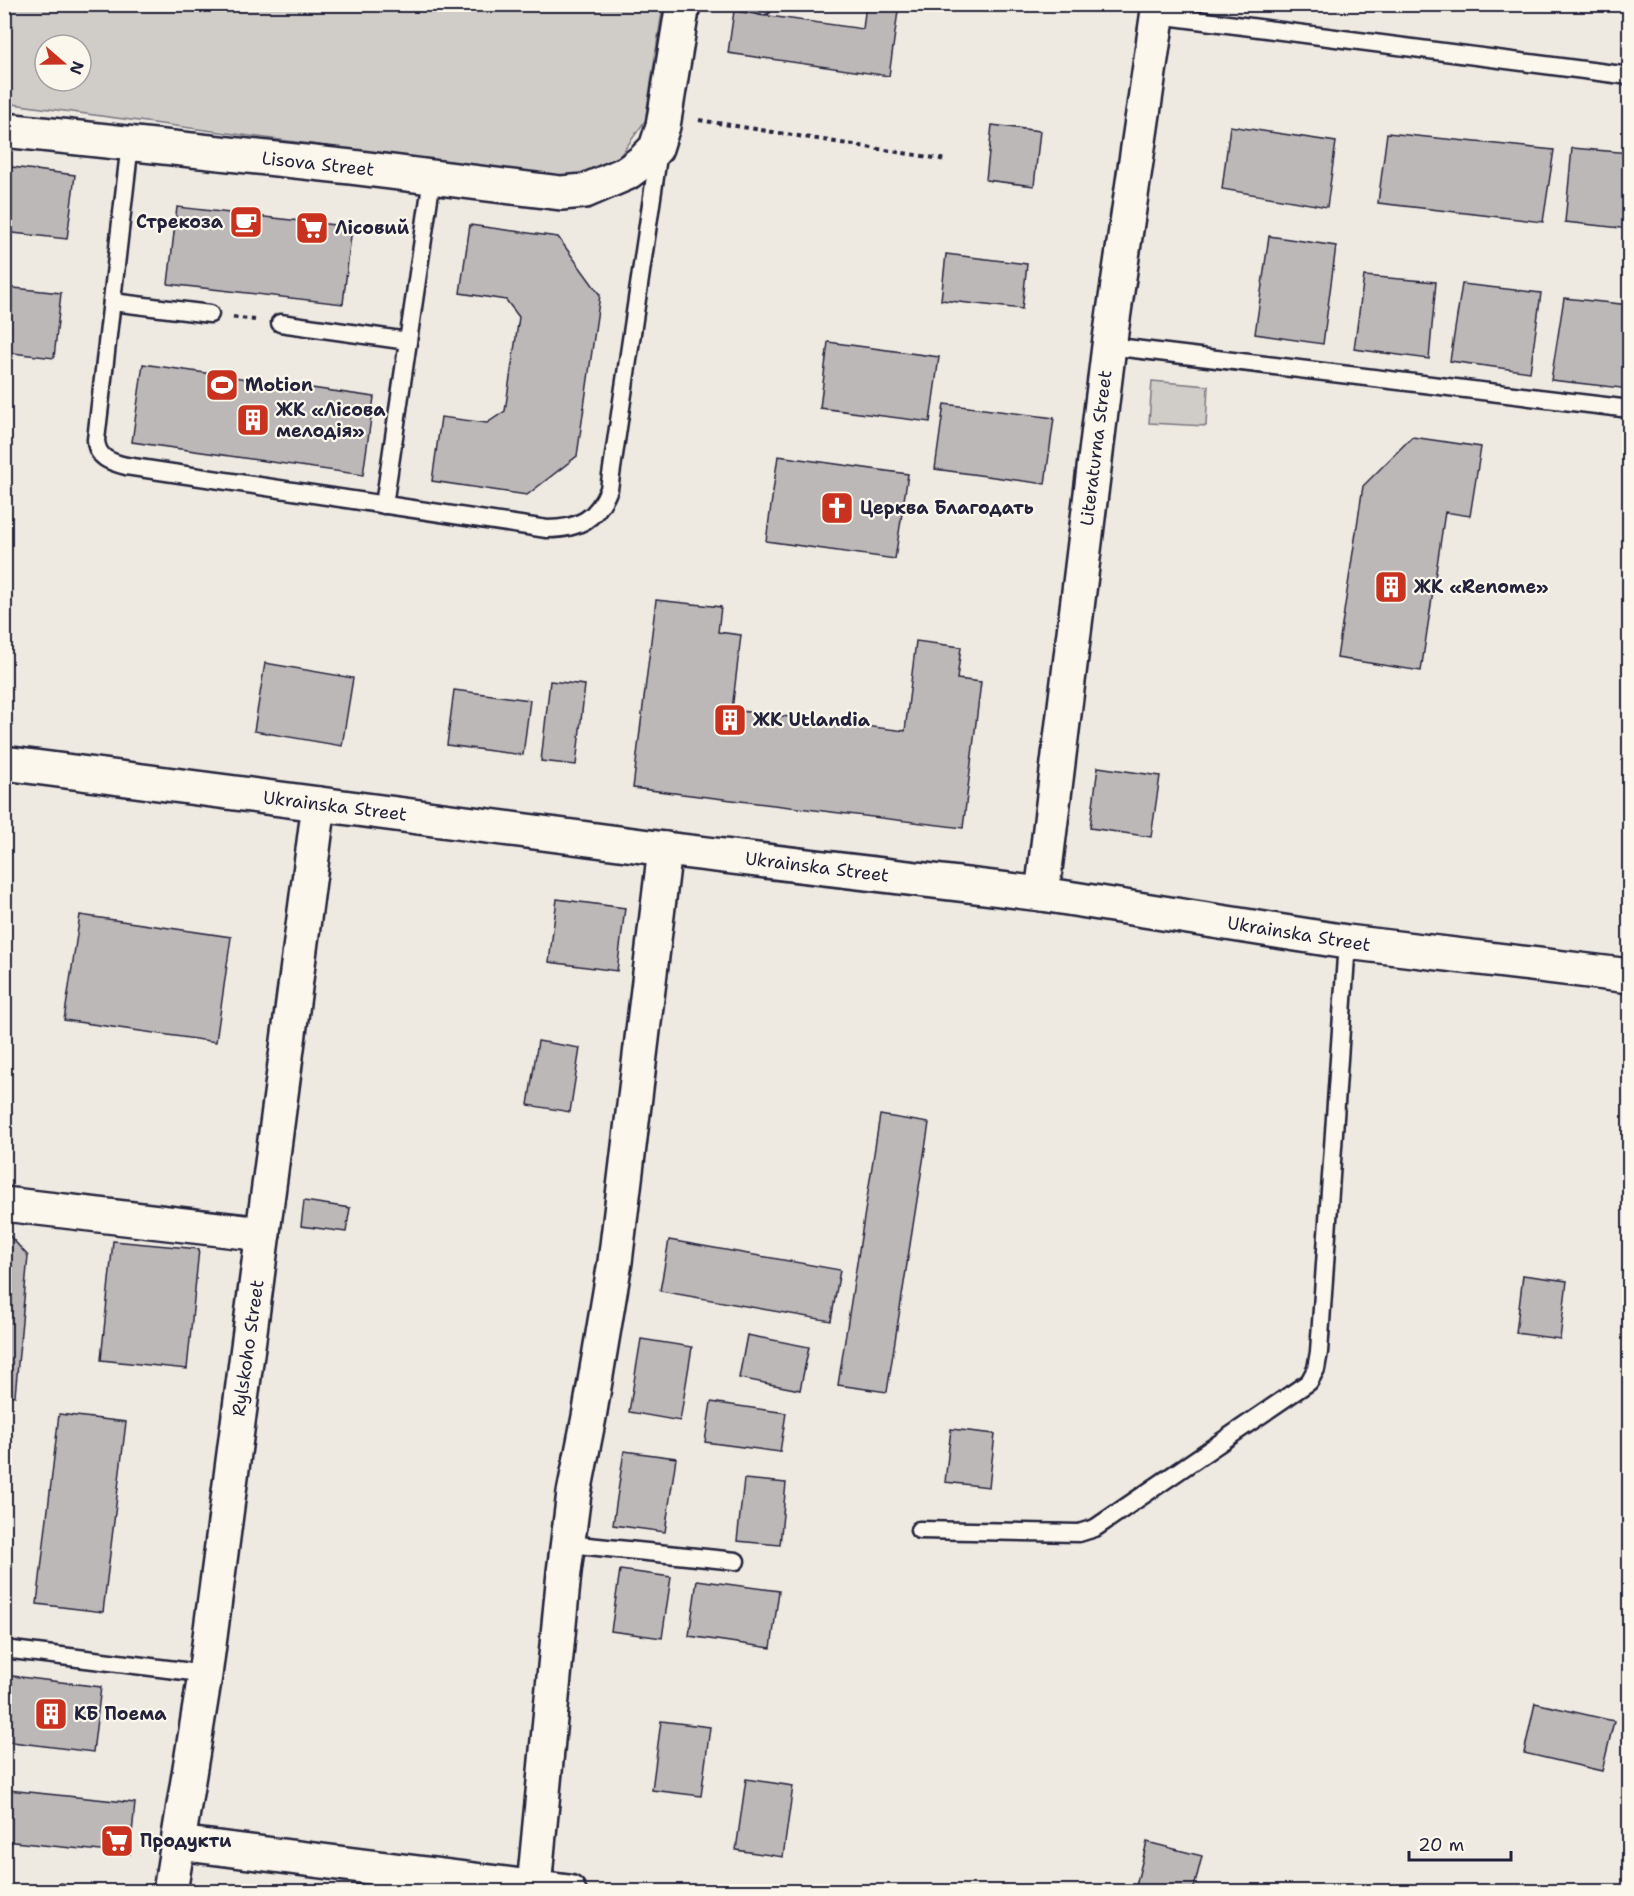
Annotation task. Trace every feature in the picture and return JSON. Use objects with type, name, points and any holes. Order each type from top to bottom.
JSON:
[{"type":"street","name":"Lisova Street","points":[[4,130],[561,193],[585,191],[627,173],[643,161],[677,122],[682,4]]},
{"type":"street","name":"Literaturna Street","points":[[1042,894],[1109,346],[1158,10]]},
{"type":"street","name":"Ukrainska Street","points":[[4,763],[665,849],[1042,894],[1347,942],[1629,976]]},
{"type":"street","name":"Rylskoho Street","points":[[170,1892],[205,1676],[319,804]]},
{"type":"street","points":[[534,1887],[574,1493],[615,1262],[665,849]]},
{"type":"street","points":[[4,1204],[263,1234]]},
{"type":"street","points":[[178,1843],[568,1892]]},
{"type":"lane","points":[[1158,10],[1629,76]]},
{"type":"lane","points":[[130,143],[96,440],[98,450],[104,458],[126,466],[547,530],[560,530],[583,523],[599,509],[609,489],[677,122]]},
{"type":"lane","points":[[384,505],[432,178]]},
{"type":"lane","points":[[112,302],[210,314]]},
{"type":"lane","points":[[280,323],[408,341]]},
{"type":"lane","points":[[1109,346],[1629,409]]},
{"type":"lane","points":[[919,1530],[1078,1533],[1095,1528],[1309,1382],[1316,1369],[1319,1352],[1347,942]]},
{"type":"lane","points":[[568,1544],[736,1561]]},
{"type":"lane","points":[[4,1649],[183,1671],[205,1676]]},
{"type":"path","points":[[677,122],[947,160]]},
{"type":"path","points":[[210,314],[280,323]]},
{"type":"shaded area","points":[[5,5],[663,5],[645,121],[620,156],[578,180],[5,103]]},
{"type":"shaded area","points":[[1152,381],[1208,386],[1206,426],[1149,423]]},
{"type":"building","points":[[866,4],[899,4],[889,76],[728,53],[734,11],[863,29]]},
{"type":"building","points":[[992,125],[1040,131],[1034,186],[986,180]]},
{"type":"building","points":[[1230,126],[1336,142],[1327,207],[1222,189]]},
{"type":"building","points":[[1387,133],[1554,150],[1543,222],[1378,203]]},
{"type":"building","points":[[1572,148],[1630,153],[1630,229],[1565,222]]},
{"type":"building","points":[[4,166],[75,175],[67,239],[4,232]]},
{"type":"building","points":[[177,207],[352,227],[343,304],[168,284]]},
{"type":"building","points":[[470,225],[558,237],[600,295],[577,456],[527,495],[432,481],[441,417],[487,423],[505,411],[519,317],[506,300],[460,293]]},
{"type":"building","points":[[1269,236],[1336,246],[1323,344],[1255,334]]},
{"type":"building","points":[[946,254],[1027,264],[1022,309],[941,300]]},
{"type":"building","points":[[1364,276],[1436,282],[1429,359],[1354,349]]},
{"type":"building","points":[[1462,284],[1541,293],[1530,372],[1450,361]]},
{"type":"building","points":[[4,287],[61,293],[54,358],[4,352]]},
{"type":"building","points":[[1564,298],[1630,305],[1630,389],[1551,380]]},
{"type":"building","points":[[828,342],[939,357],[930,422],[820,408]]},
{"type":"building","name":"ЖК «Лісова мелодія»","points":[[143,364],[374,397],[363,475],[132,442]]},
{"type":"building","points":[[944,404],[1054,418],[1045,484],[935,469]]},
{"type":"building","name":"ЖК «Renome»","points":[[1412,437],[1481,447],[1470,516],[1445,512],[1421,671],[1337,658],[1363,486]]},
{"type":"building","name":"Церква Благодать","points":[[778,456],[908,474],[895,559],[766,541]]},
{"type":"building","name":"ЖК Utlandia","points":[[656,600],[721,607],[718,632],[741,635],[732,710],[905,731],[916,641],[961,647],[957,679],[981,682],[963,828],[633,788]]},
{"type":"building","points":[[265,663],[353,678],[342,746],[254,731]]},
{"type":"building","points":[[550,681],[585,685],[576,765],[541,761]]},
{"type":"building","points":[[454,690],[530,700],[523,755],[447,745]]},
{"type":"building","points":[[1098,767],[1160,776],[1151,837],[1090,828]]},
{"type":"building","points":[[557,899],[625,908],[617,971],[549,962]]},
{"type":"building","points":[[80,915],[231,937],[216,1042],[64,1020]]},
{"type":"building","points":[[538,1041],[580,1048],[570,1112],[528,1105]]},
{"type":"building","points":[[880,1115],[929,1123],[887,1392],[838,1385]]},
{"type":"building","points":[[304,1201],[350,1208],[346,1232],[301,1226]]},
{"type":"building","points":[[4,1233],[8,1234],[28,1256],[15,1396],[4,1395]]},
{"type":"building","points":[[669,1240],[840,1270],[831,1321],[660,1291]]},
{"type":"building","points":[[113,1241],[199,1249],[187,1369],[101,1360]]},
{"type":"building","points":[[1523,1275],[1567,1281],[1560,1339],[1516,1333]]},
{"type":"building","points":[[747,1335],[809,1347],[800,1390],[739,1378]]},
{"type":"building","points":[[641,1339],[692,1347],[680,1421],[629,1412]]},
{"type":"building","points":[[711,1402],[786,1413],[780,1452],[705,1442]]},
{"type":"building","points":[[59,1414],[126,1422],[103,1612],[37,1604]]},
{"type":"building","points":[[951,1429],[995,1434],[989,1487],[945,1482]]},
{"type":"building","points":[[624,1451],[676,1458],[665,1532],[613,1525]]},
{"type":"building","points":[[744,1479],[786,1483],[780,1545],[737,1541]]},
{"type":"building","points":[[620,1570],[671,1577],[662,1638],[611,1631]]},
{"type":"building","points":[[1630,1576],[1630,1618],[1627,1618]]},
{"type":"building","points":[[697,1580],[779,1591],[771,1648],[689,1636]]},
{"type":"building","name":"КБ Поема","points":[[4,1675],[101,1687],[93,1752],[4,1741]]},
{"type":"building","points":[[1535,1703],[1614,1721],[1602,1771],[1524,1753]]},
{"type":"building","points":[[661,1721],[710,1727],[701,1796],[652,1790]]},
{"type":"building","points":[[746,1779],[793,1786],[783,1857],[736,1850]]},
{"type":"building","points":[[8,1790],[135,1803],[130,1854],[4,1841]]},
{"type":"building","points":[[1147,1842],[1202,1856],[1193,1892],[1135,1890]]},
{"type":"building","points":[[60,1883],[110,1892],[58,1892]]},
{"type":"place","name":"Стрекоза","points":[[246,222]]},
{"type":"place","name":"Лісовий","points":[[312,228]]},
{"type":"place","name":"Motion","points":[[222,385]]},
{"type":"place","name":"ЖК «Лісова мелодія»","points":[[253,420]]},
{"type":"place","name":"Церква Благодать","points":[[837,508]]},
{"type":"place","name":"ЖК «Renome»","points":[[1391,587]]},
{"type":"place","name":"ЖК Utlandia","points":[[730,720]]},
{"type":"place","name":"КБ Поема","points":[[51,1714]]},
{"type":"place","name":"Продукти","points":[[117,1841]]}]
